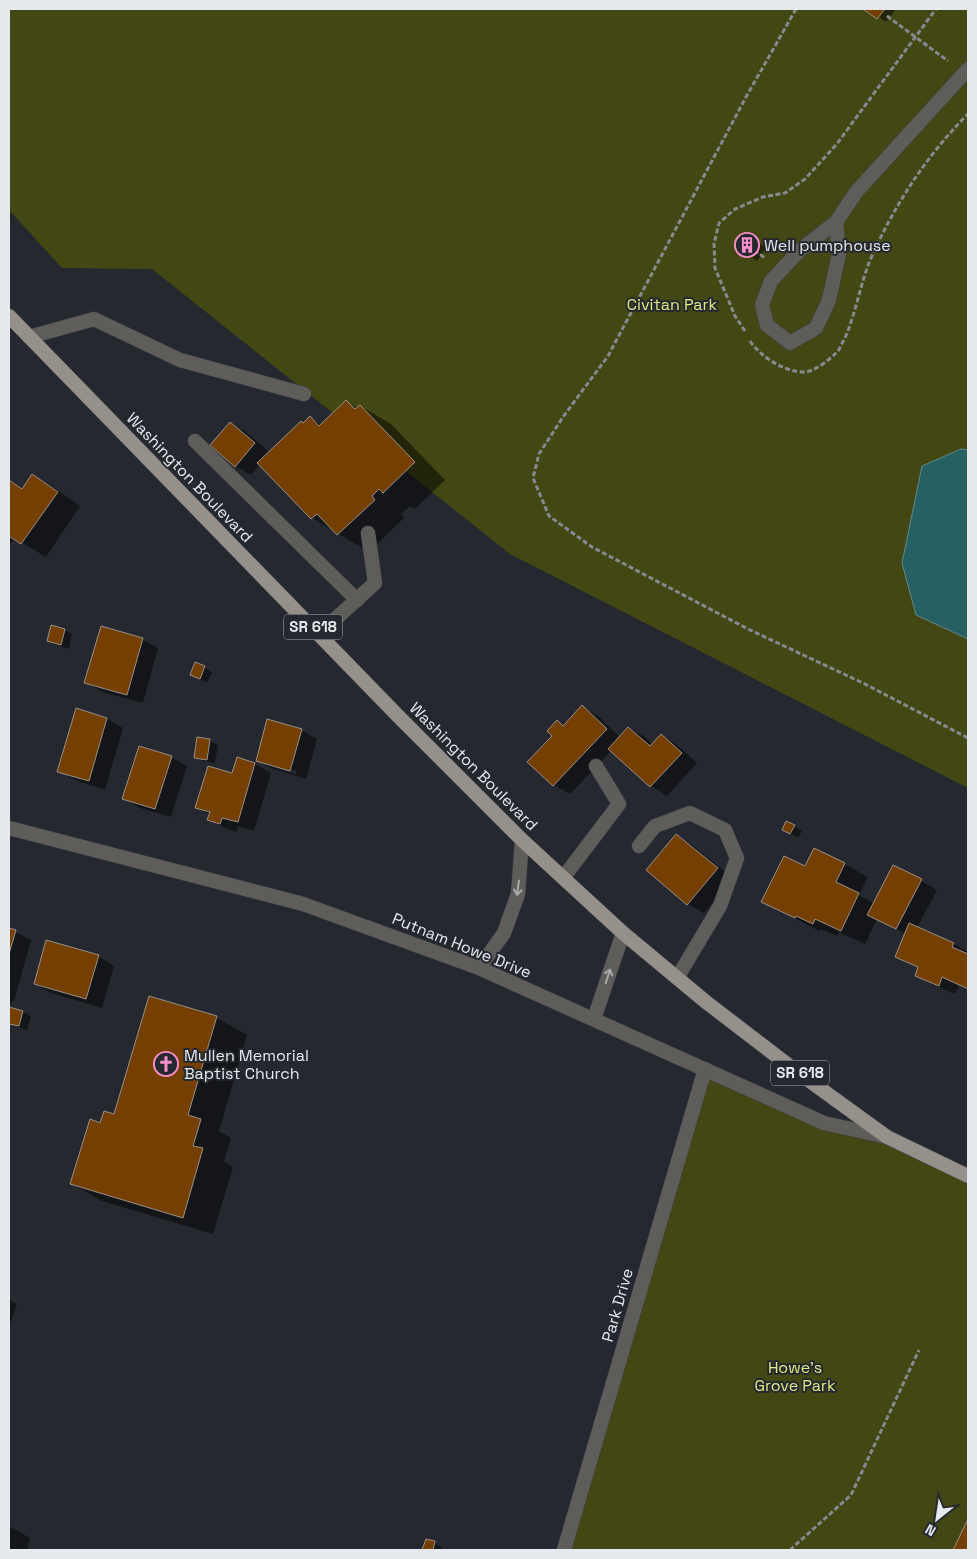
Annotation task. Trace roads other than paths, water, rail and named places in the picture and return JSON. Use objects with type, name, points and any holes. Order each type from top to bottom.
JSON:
[{"type":"main road","name":"Washington Boulevard","points":[[9,316],[522,840],[623,932],[706,1002],[796,1071],[887,1137],[968,1176]]},
{"type":"street","points":[[836,222],[839,254],[829,300],[816,328],[790,343],[767,325],[762,305],[772,281],[800,250],[836,222],[857,191],[966,71]]},
{"type":"street","points":[[29,337],[94,319],[180,360],[304,394]]},
{"type":"street","points":[[195,441],[357,600]]},
{"type":"street","points":[[319,634],[375,584],[368,533]]},
{"type":"street","points":[[563,878],[619,804],[596,766]]},
{"type":"street","points":[[639,846],[655,826],[690,813],[725,830],[737,858],[720,906],[677,978]]},
{"type":"street","name":"Putnam Howe Drive","points":[[9,828],[303,904],[479,968],[824,1123],[887,1137]]},
{"type":"street","points":[[479,968],[504,933],[518,894],[522,840]]},
{"type":"street","points":[[594,1019],[623,932]]},
{"type":"street","name":"Park Drive","points":[[564,1550],[705,1070]]},
{"type":"water","points":[[961,449],[968,450],[968,639],[916,615],[902,563],[922,466]]},
{"type":"place","name":"Well pumphouse","points":[[747,245]]},
{"type":"place","name":"Mullen Memorial Baptist Church","points":[[166,1064]]},
{"type":"park label","name":"Civitan Park","points":[[672,304]]},
{"type":"park label","name":"Howe’s Grove Park","points":[[795,1376]]}]
